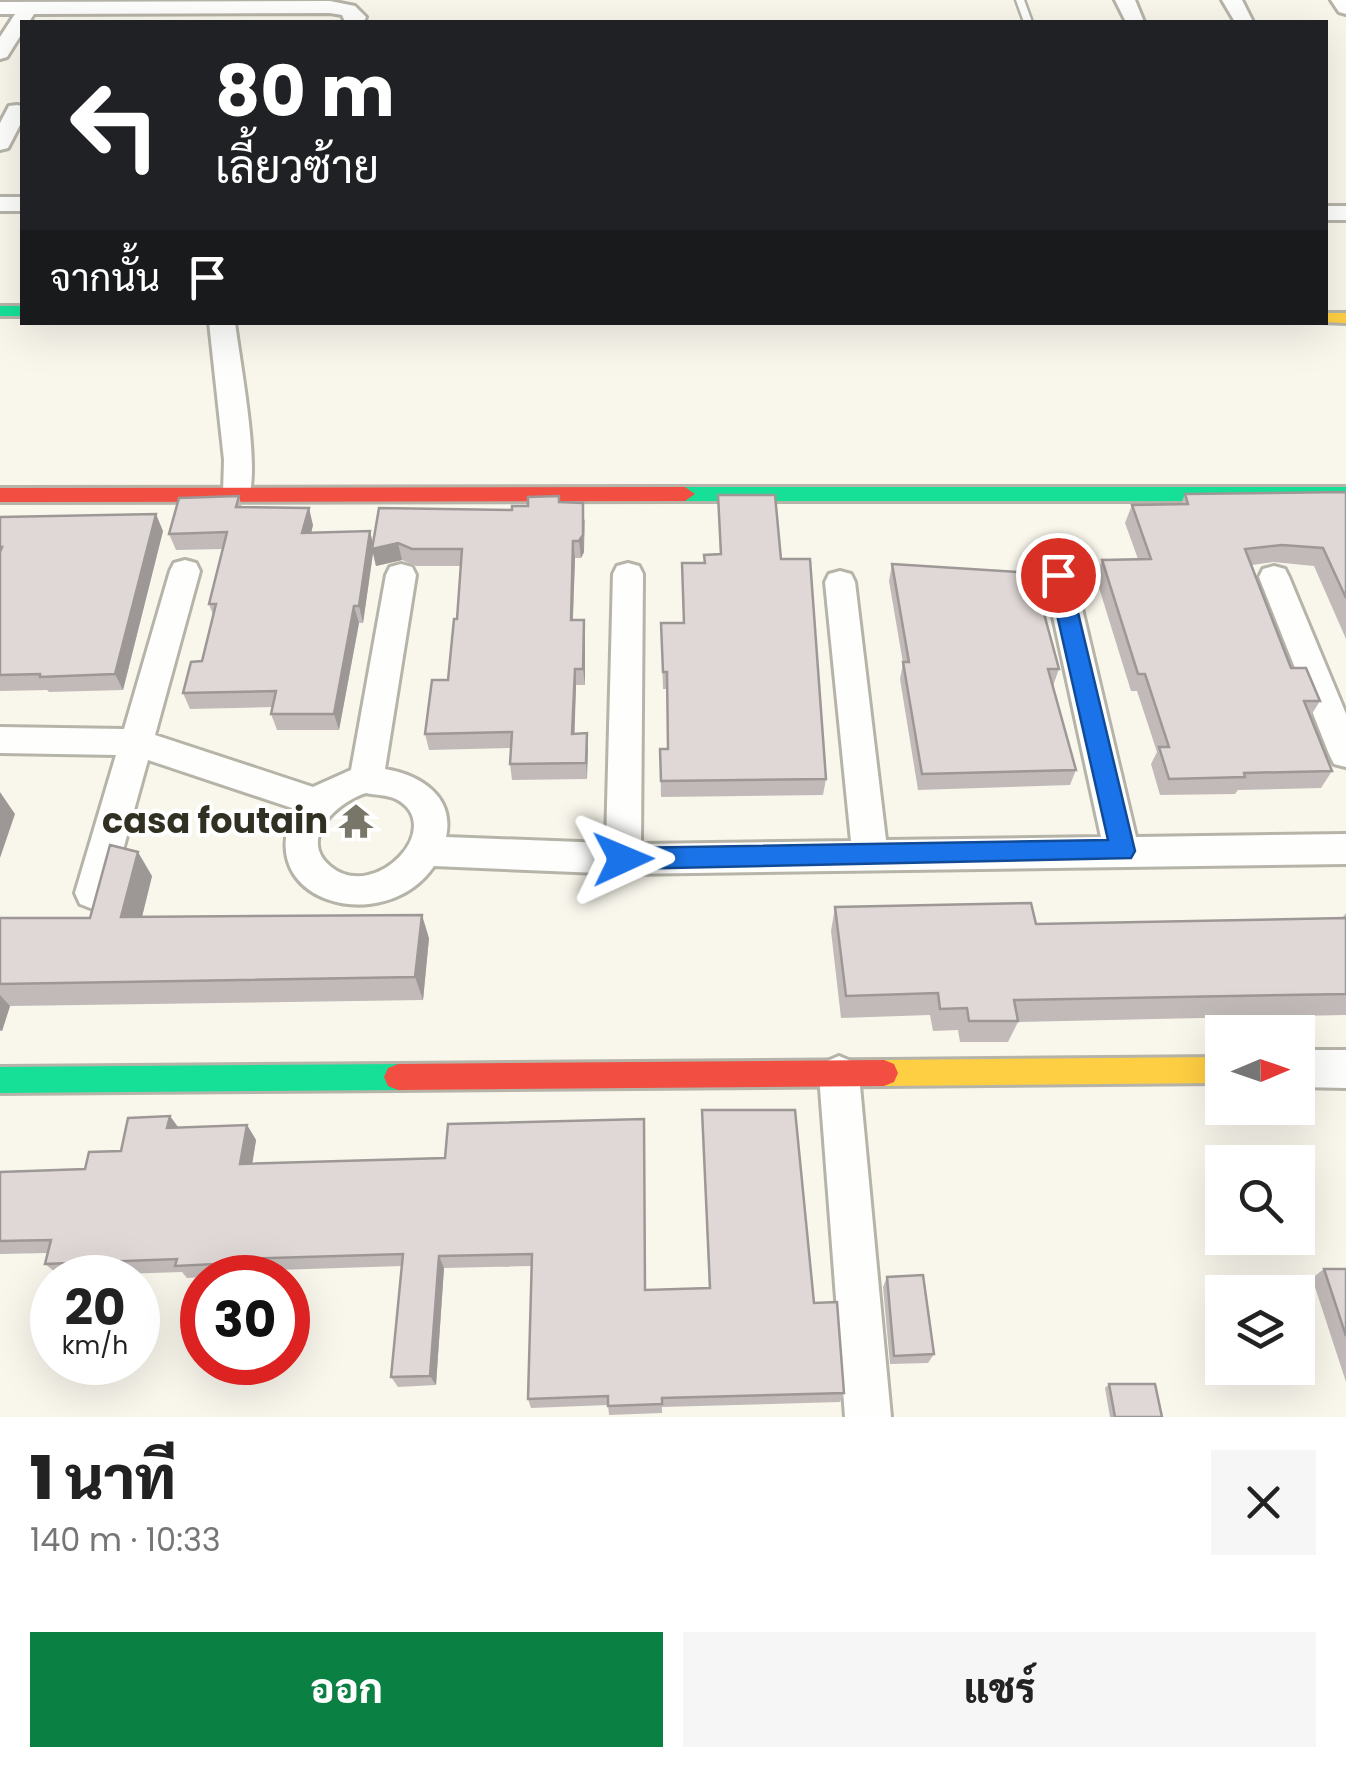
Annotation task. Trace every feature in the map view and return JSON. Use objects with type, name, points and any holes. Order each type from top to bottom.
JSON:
[{"type":"street","points":[[1341,0],[1346,8]]},
{"type":"street","points":[[0,8],[188,15],[330,7],[348,10],[355,20]]},
{"type":"street","points":[[21,20],[28,8]]},
{"type":"street","points":[[0,53],[20,21]]},
{"type":"street","points":[[0,142],[13,111]]},
{"type":"street","points":[[222,325],[238,460],[237,493]]},
{"type":"street","points":[[0,495],[1346,494]]},
{"type":"street","points":[[93,894],[186,571]]},
{"type":"street","points":[[623,859],[628,574]]},
{"type":"street","points":[[366,780],[401,575]]},
{"type":"street","points":[[1058,575],[1122,851]]},
{"type":"street","points":[[1274,577],[1346,754]]},
{"type":"street","points":[[840,582],[870,856]]},
{"type":"street","points":[[0,740],[134,742],[318,803]]},
{"type":"street","points":[[366,780],[398,783],[422,798],[432,814],[434,832],[428,852],[414,868],[384,886],[350,891],[329,885],[302,858],[300,839],[306,820],[318,803],[349,784],[366,780]]},
{"type":"street","points":[[428,852],[623,859],[1346,849]]},
{"type":"street","points":[[1315,1069],[1346,1068]]},
{"type":"street","points":[[0,1080],[1205,1070]]},
{"type":"street","points":[[839,1076],[868,1417]]},
{"type":"building","points":[[1346,492],[1346,598],[1323,548],[1282,545],[1245,549],[1291,668],[1306,668],[1320,701],[1304,701],[1332,771],[1169,779],[1159,747],[1169,747],[1145,674],[1138,674],[1102,560],[1151,559],[1132,505],[1188,504],[1185,494]]},
{"type":"building","points":[[718,495],[775,495],[781,559],[810,559],[826,779],[661,781],[660,749],[668,749],[667,672],[663,672],[661,623],[684,623],[682,563],[705,563],[704,555],[721,554]]},
{"type":"building","points":[[239,496],[236,507],[309,508],[302,533],[370,531],[359,606],[354,606],[334,714],[271,714],[276,691],[183,693],[191,662],[202,661],[216,604],[209,604],[227,532],[169,534],[179,498]]},
{"type":"building","points":[[559,496],[559,502],[583,503],[583,535],[579,541],[573,541],[571,620],[584,620],[583,669],[575,669],[572,734],[587,733],[586,763],[510,764],[512,732],[425,734],[432,680],[448,680],[462,549],[412,549],[398,543],[372,549],[379,508],[512,510],[512,506],[528,506],[528,497]]},
{"type":"building","points":[[156,514],[115,674],[0,675],[0,517]]},
{"type":"building","points":[[892,564],[1033,573],[1059,669],[1048,669],[1076,770],[922,774]]},
{"type":"building","points":[[110,845],[138,852],[121,917],[422,915],[415,977],[0,984],[0,918],[90,918]]},
{"type":"building","points":[[1031,903],[1036,924],[1346,918],[1346,994],[1014,1000],[1018,1021],[969,1021],[967,1008],[940,1009],[938,993],[846,996],[835,907]]},
{"type":"building","points":[[702,1110],[795,1110],[814,1303],[837,1302],[844,1393],[662,1398],[662,1404],[608,1406],[608,1396],[528,1399],[532,1254],[439,1256],[430,1376],[391,1377],[403,1254],[180,1255],[180,1266],[175,1266],[177,1259],[160,1260],[160,1255],[47,1255],[51,1240],[0,1241],[0,1172],[85,1169],[89,1152],[121,1151],[128,1118],[170,1116],[167,1128],[247,1125],[240,1164],[445,1158],[448,1124],[644,1119],[645,1290],[710,1288]]},
{"type":"building","points":[[1324,1269],[1346,1269],[1346,1336]]},
{"type":"building","points":[[923,1275],[934,1354],[894,1356],[887,1277]]},
{"type":"building","points":[[1109,1384],[1155,1384],[1162,1417],[1115,1417]]},
{"type":"traffic: fast","points":[[0,311],[20,311]]},
{"type":"traffic: fast","points":[[685,494],[1346,494]]},
{"type":"traffic: fast","points":[[0,1080],[398,1077]]},
{"type":"traffic: slow","points":[[1328,318],[1346,318]]},
{"type":"traffic: slow","points":[[884,1073],[1205,1070]]},
{"type":"traffic: jam","points":[[0,495],[685,494]]},
{"type":"traffic: jam","points":[[398,1077],[884,1073]]},
{"type":"place","name":"casa foutain","points":[[356,821]]},
{"type":"route","points":[[623,859],[1122,851],[1058,575]]}]
